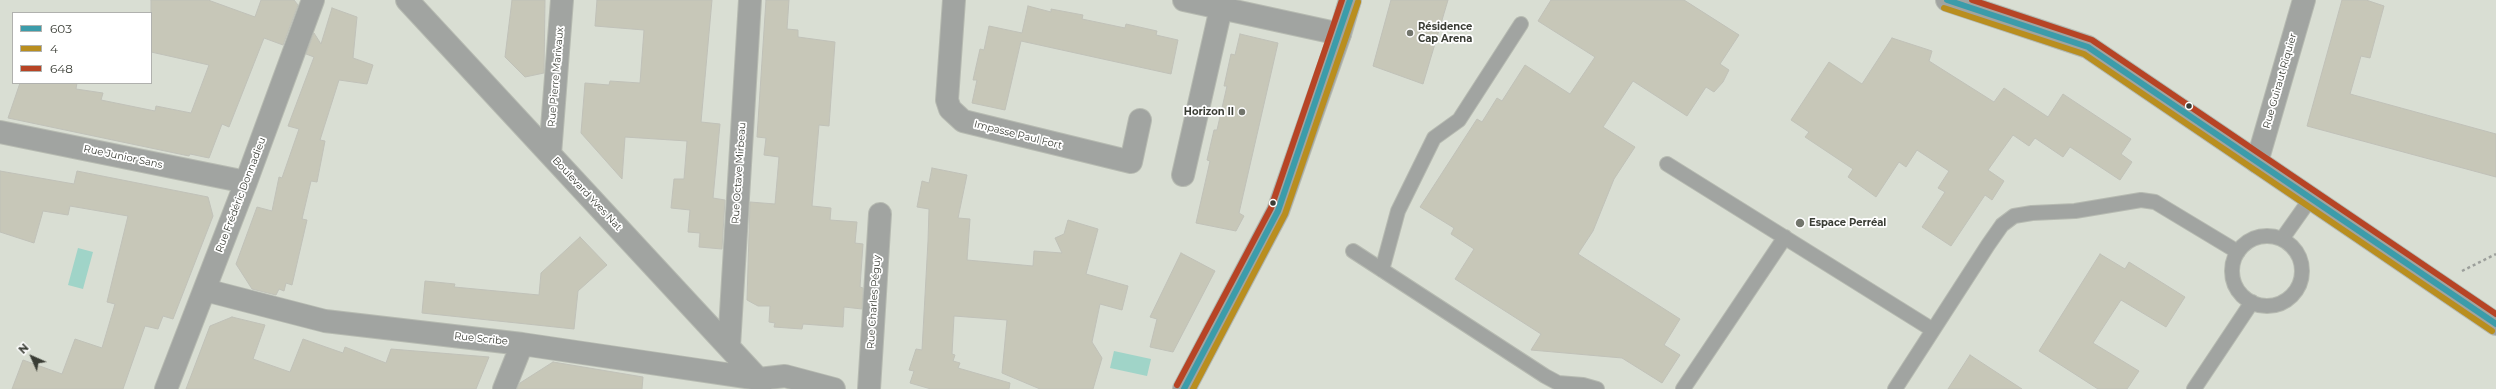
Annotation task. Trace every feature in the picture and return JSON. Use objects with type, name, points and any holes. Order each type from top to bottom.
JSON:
[{"type":"street","name":"Rue Frédéric Donnadieu","points":[[166,389],[246,182],[313,0]]},
{"type":"street","name":"Boulevard Yves Nat","points":[[407,0],[763,384]]},
{"type":"street","name":"Rue Pierre Marivaux","points":[[550,154],[562,0]]},
{"type":"street","name":"Rue Octave Mirbeau","points":[[729,346],[750,0]]},
{"type":"street","name":"Impasse Paul Fort","points":[[954,0],[947,100],[950,109],[963,121],[1131,162],[1140,120]]},
{"type":"street","points":[[1184,0],[1340,34]]},
{"type":"street","points":[[1184,389],[1278,211],[1340,34],[1350,0]]},
{"type":"street","points":[[1947,0],[2088,47],[2496,324]]},
{"type":"street","name":"Rue Guiraut Riquier","points":[[2257,162],[2304,0]]},
{"type":"street","points":[[1183,175],[1222,8]]},
{"type":"street","name":"Rue Junior Sans","points":[[0,132],[246,182]]},
{"type":"street","name":"Rue Charles Péguy","points":[[869,389],[880,214]]},
{"type":"street","name":"Rue Scribe","points":[[205,290],[325,321],[522,344],[763,384],[785,376],[834,389]]},
{"type":"street","points":[[504,389],[522,344]]},
{"type":"lane","points":[[1382,270],[1398,210],[1434,138],[1459,120],[1521,24]]},
{"type":"lane","points":[[1667,164],[1933,330]]},
{"type":"lane","points":[[2282,239],[2311,198]]},
{"type":"lane","points":[[1895,389],[2002,225],[2014,216],[2032,212],[2075,211],[2141,200],[2156,202],[2238,252]]},
{"type":"lane","points":[[2265,236],[2282,239],[2294,248],[2300,258],[2302,269],[2297,290],[2280,303],[2269,306],[2252,302],[2240,293],[2235,284],[2233,262],[2238,252],[2254,238],[2265,236]]},
{"type":"lane","points":[[1683,389],[1784,237]]},
{"type":"lane","points":[[1353,251],[1545,376],[1558,383],[1582,385],[1597,389]]},
{"type":"lane","points":[[2194,389],[2252,302]]},
{"type":"path","points":[[2436,283],[2496,254]]},
{"type":"water","points":[[78,248],[93,252],[83,289],[68,285]]},
{"type":"water","points":[[1114,351],[1151,359],[1147,376],[1110,368]]},
{"type":"building","points":[[151,0],[208,0],[255,17],[261,0],[294,0],[298,5],[283,45],[264,38],[229,127],[222,124],[209,158],[190,154],[189,156],[8,118],[20,84],[77,84],[76,89],[103,93],[101,100],[155,111],[156,106],[191,113],[209,65],[152,52]]},
{"type":"building","points":[[512,0],[545,0],[544,73],[525,77],[505,57]]},
{"type":"building","points":[[597,0],[712,0],[701,122],[720,124],[713,198],[725,200],[722,249],[699,247],[700,233],[688,232],[690,210],[671,208],[674,179],[684,179],[687,141],[625,137],[622,179],[581,133],[585,83],[609,85],[610,81],[640,83],[644,30],[595,26]]},
{"type":"building","points":[[766,0],[789,0],[787,29],[798,30],[798,37],[835,42],[829,126],[819,125],[812,206],[831,208],[830,220],[857,222],[855,243],[863,244],[860,287],[863,288],[862,309],[844,307],[843,327],[803,324],[802,329],[774,327],[775,323],[769,322],[770,306],[758,306],[747,300],[750,202],[775,204],[779,157],[764,155],[766,138],[757,137]]},
{"type":"building","name":"Résidence Cap Arena","points":[[1391,0],[1448,0],[1423,84],[1373,66]]},
{"type":"building","points":[[1551,0],[1684,0],[1739,35],[1720,64],[1729,70],[1723,82],[1714,92],[1706,87],[1687,116],[1633,81],[1603,127],[1635,147],[1614,179],[1593,231],[1578,254],[1680,319],[1664,345],[1680,355],[1662,383],[1622,358],[1531,350],[1541,334],[1455,279],[1474,249],[1451,234],[1454,228],[1420,207],[1477,119],[1482,122],[1497,98],[1502,101],[1525,65],[1570,94],[1595,57],[1538,21]]},
{"type":"building","points":[[2342,0],[2366,0],[2384,6],[2370,58],[2361,56],[2350,94],[2496,134],[2496,177],[2307,126]]},
{"type":"building","points":[[1028,6],[1051,12],[1051,9],[1083,15],[1082,19],[1125,28],[1126,24],[1157,31],[1156,35],[1178,40],[1171,74],[1021,41],[1005,110],[972,103],[977,80],[973,80],[980,49],[984,50],[989,26],[1022,33]]},
{"type":"building","points":[[332,8],[357,17],[353,58],[373,65],[367,84],[339,80],[320,140],[325,141],[317,182],[311,181],[302,219],[307,220],[292,285],[286,283],[284,291],[279,289],[276,295],[252,289],[236,264],[257,207],[272,211],[279,177],[282,178],[299,129],[288,126],[314,57],[306,54],[314,33],[321,44]]},
{"type":"building","name":"Horizon II","points":[[1240,34],[1278,43],[1239,213],[1244,216],[1236,231],[1196,223],[1210,161],[1207,160],[1214,130],[1217,130],[1227,86],[1224,86],[1231,54],[1235,55]]},
{"type":"building","points":[[1892,38],[1932,51],[1929,61],[1994,102],[2004,88],[2048,117],[2063,94],[2131,139],[2121,154],[2132,162],[2120,180],[2070,147],[2063,157],[2035,138],[2029,146],[2013,135],[1988,170],[2004,181],[1992,200],[1985,195],[1951,246],[1922,227],[1945,192],[1938,188],[1949,171],[1917,150],[1906,167],[1899,162],[1876,197],[1848,177],[1853,169],[1805,137],[1809,132],[1791,120],[1829,62],[1862,84]]},
{"type":"building","points":[[932,168],[967,175],[958,218],[970,219],[967,260],[1033,266],[1034,251],[1062,253],[1055,238],[1064,234],[1068,220],[1098,229],[1086,274],[1128,286],[1122,310],[1100,304],[1092,342],[1102,358],[1093,389],[1040,389],[1002,373],[1007,320],[954,316],[952,354],[955,355],[953,361],[960,363],[958,368],[1010,383],[1009,389],[931,389],[910,383],[914,371],[909,370],[916,349],[922,350],[928,241],[929,209],[917,207],[922,181],[929,183]]},
{"type":"building","points":[[0,171],[74,184],[77,171],[208,197],[213,216],[173,319],[163,316],[158,329],[145,326],[123,389],[12,389],[23,360],[62,374],[75,339],[102,348],[115,304],[107,302],[128,216],[70,206],[68,215],[43,211],[34,243],[0,232]]},
{"type":"building","points":[[580,237],[607,265],[578,291],[574,329],[422,313],[425,281],[455,284],[454,287],[539,295],[541,273]]},
{"type":"building","points":[[1181,253],[1215,271],[1173,352],[1150,347],[1157,319],[1150,317]]},
{"type":"building","points":[[2100,254],[2125,269],[2129,262],[2185,297],[2166,327],[2121,300],[2093,343],[2139,371],[2127,389],[2098,389],[2039,351]]},
{"type":"building","points":[[232,317],[265,325],[253,359],[290,372],[303,339],[343,353],[345,347],[386,363],[391,349],[489,357],[476,389],[186,389],[210,326]]},
{"type":"building","points":[[1970,355],[2022,389],[1948,389]]},
{"type":"building","points":[[553,362],[643,377],[642,389],[517,389],[520,383]]},
{"type":"transit line","name":"648","points":[[1177,385],[1271,208],[1342,0]]},
{"type":"transit line","name":"603","points":[[1184,389],[1278,211],[1350,0]]},
{"type":"transit line","name":"603","points":[[1947,0],[2088,47],[2496,324]]},
{"type":"transit line","name":"648","points":[[1972,0],[2092,40],[2496,314]]},
{"type":"transit line","name":"4","points":[[1193,389],[1285,214],[1358,2]]},
{"type":"transit line","name":"4","points":[[1944,8],[2084,54],[2492,331]]},
{"type":"place","name":"Résidence Cap Arena","points":[[1410,33]]},
{"type":"place","name":"Horizon II","points":[[1242,112]]},
{"type":"place","name":"Espace Perréal","points":[[1800,223]]}]
